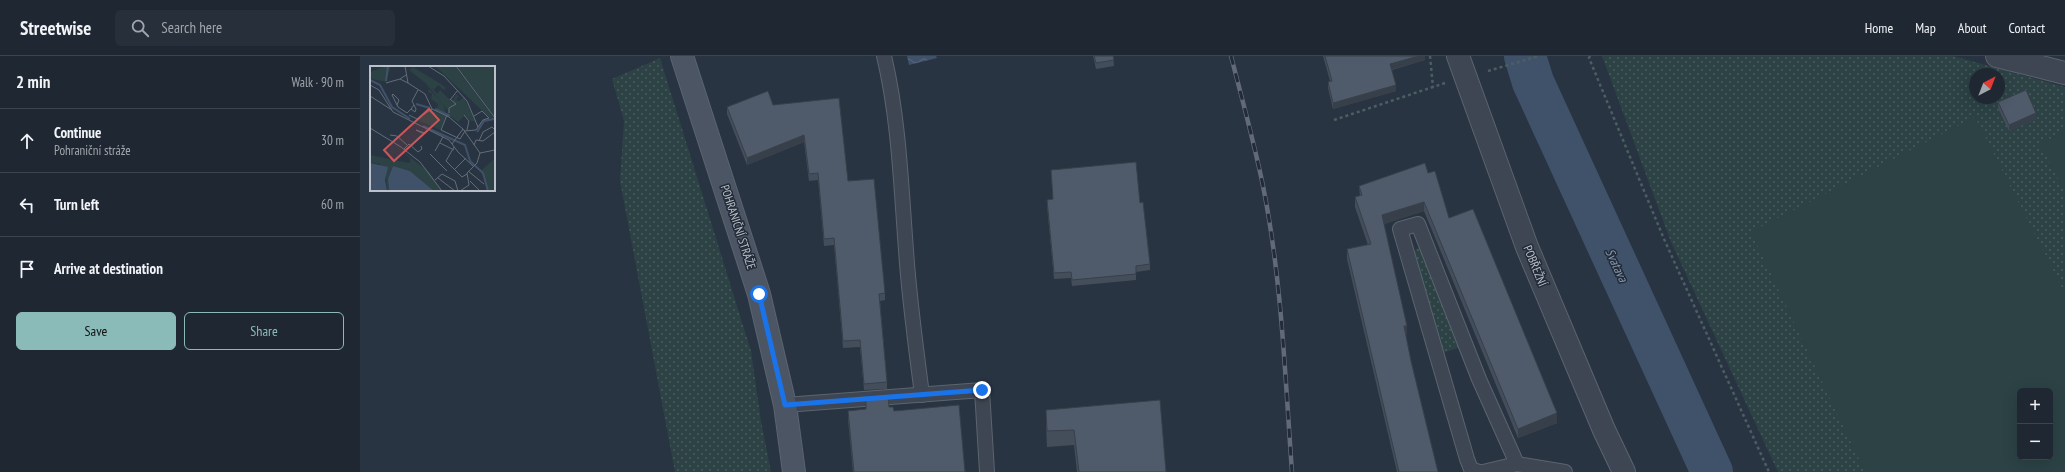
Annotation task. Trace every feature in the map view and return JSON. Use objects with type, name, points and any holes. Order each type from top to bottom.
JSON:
[{"type":"street","name":"POHRANIČNÍ STRÁŽE","points":[[682,56],[759,294],[785,405],[794,472]]},
{"type":"street","name":"POBŘEŽNÍ","points":[[1458,56],[1527,247],[1604,430],[1624,472]]},
{"type":"street","points":[[1997,56],[2065,73]]},
{"type":"lane","points":[[884,56],[889,75],[898,147],[907,262],[922,395]]},
{"type":"lane","points":[[1479,472],[1471,469],[1467,460],[1400,229],[1418,224],[1479,379],[1517,464]]},
{"type":"lane","points":[[785,405],[982,390],[987,472]]},
{"type":"lane","points":[[1483,472],[1517,464],[1565,472]]},
{"type":"path","points":[[1430,56],[1433,87]]},
{"type":"path","points":[[1489,70],[1539,56]]},
{"type":"path","points":[[1590,56],[1589,58],[1664,239],[1769,472]]},
{"type":"path","points":[[1334,120],[1465,77]]},
{"type":"green space","points":[[1602,56],[1953,56],[1996,68],[1969,68],[1969,104],[2005,104],[2005,70],[2065,87],[2065,472],[1778,472],[1671,242]]},
{"type":"green space","points":[[660,58],[751,351],[761,421],[771,472],[675,472],[620,181],[624,121],[612,79]]},
{"type":"green space","points":[[1975,117],[2065,294],[2065,472],[1865,472],[1751,232]]},
{"type":"green space","points":[[2065,131],[2065,192],[2040,144]]},
{"type":"green space","points":[[1420,248],[1460,347],[1443,353],[1413,256],[1416,249]]},
{"type":"water","points":[[907,56],[936,56],[937,58],[909,65]]},
{"type":"building","points":[[1094,56],[1113,56],[1114,60],[1096,63]]},
{"type":"building","points":[[1325,56],[1419,56],[1390,64],[1396,85],[1333,103],[1328,82],[1332,81]]},
{"type":"building","points":[[2026,90],[2036,113],[2009,125],[1999,104],[2005,104],[2005,99]]},
{"type":"building","points":[[768,91],[773,105],[839,98],[848,181],[874,179],[885,293],[879,294],[887,382],[864,384],[860,340],[843,341],[834,238],[824,239],[818,173],[809,174],[804,135],[747,158],[727,107]]},
{"type":"building","points":[[1136,162],[1140,203],[1143,202],[1150,264],[1136,266],[1136,274],[1072,280],[1071,272],[1054,273],[1047,200],[1053,199],[1051,170]]},
{"type":"building","points":[[1425,163],[1428,173],[1435,171],[1449,218],[1473,209],[1557,413],[1518,429],[1424,202],[1382,215],[1407,326],[1404,326],[1411,361],[1438,472],[1399,472],[1347,249],[1371,244],[1355,197],[1362,195],[1359,186]]},
{"type":"building","points":[[888,396],[889,407],[893,407],[894,411],[959,405],[965,472],[854,472],[848,411],[866,409],[866,398]]},
{"type":"building","points":[[1160,400],[1166,472],[1079,472],[1074,430],[1047,431],[1046,410]]},
{"type":"waterway","name":"Svatava","points":[[1525,56],[1533,82],[1712,472]]},
{"type":"railway","points":[[1231,56],[1256,153],[1275,257],[1282,329],[1292,472]]},
{"type":"route","points":[[759,294],[785,405],[982,390]]}]
